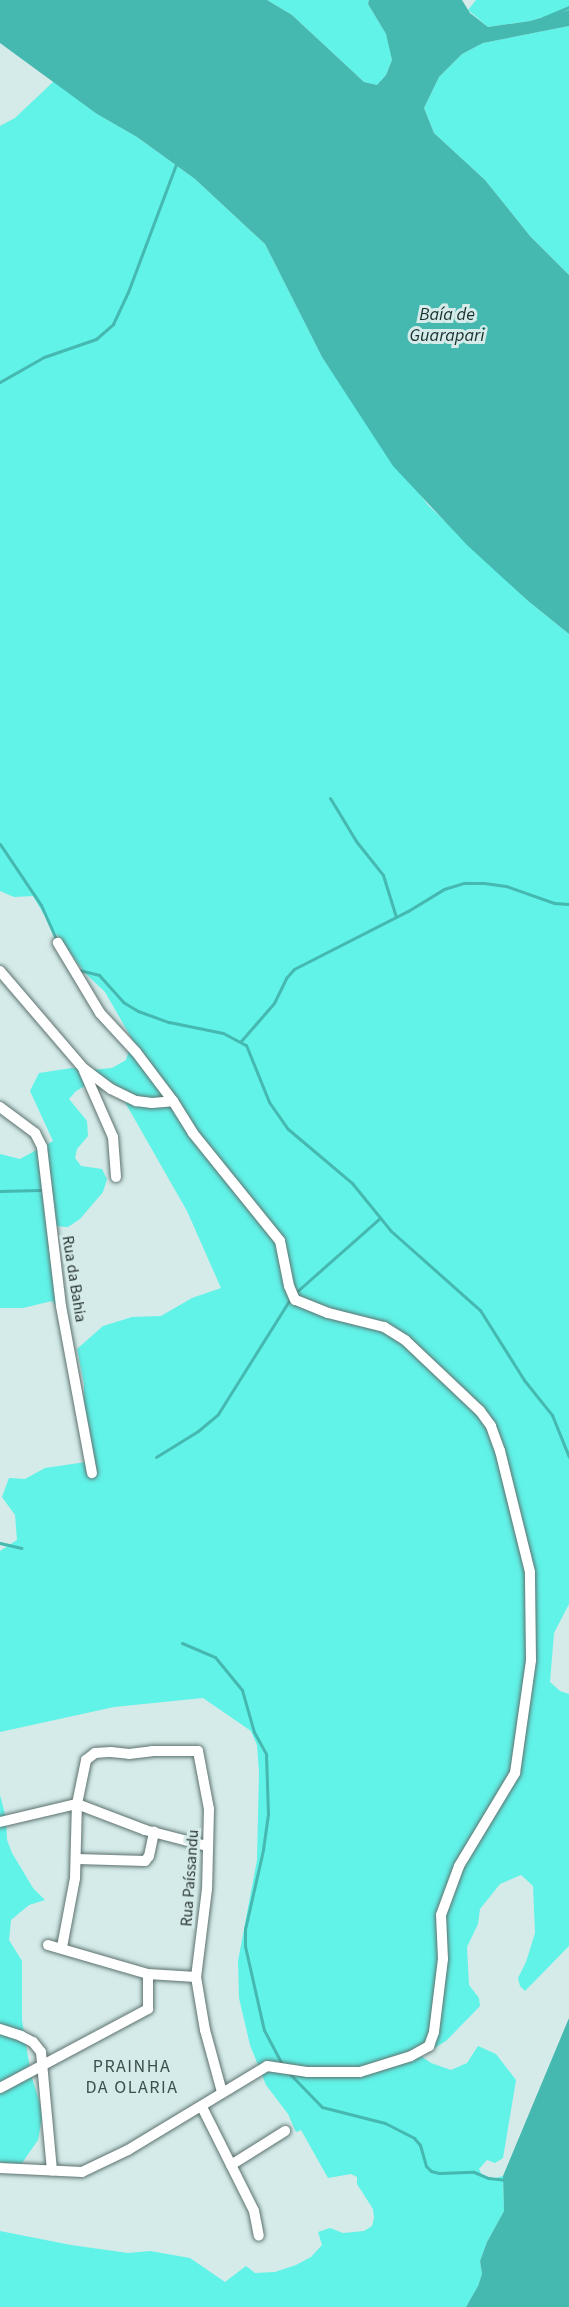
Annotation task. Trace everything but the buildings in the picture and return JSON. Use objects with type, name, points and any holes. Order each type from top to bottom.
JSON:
[{"type":"street","points":[[0,2168],[82,2172],[128,2150],[202,2107],[222,2092],[248,2080],[267,2066],[307,2072],[360,2072],[411,2056],[429,2046],[434,2032],[443,1959],[441,1915],[459,1866],[515,1773],[531,1660],[530,1572],[500,1451],[490,1426],[480,1411],[405,1340],[384,1327],[328,1313],[295,1300],[289,1286],[280,1242],[193,1133],[173,1101],[100,1013],[58,943]]},
{"type":"street","points":[[0,971],[83,1068],[111,1089],[136,1101],[152,1103],[173,1101]]},
{"type":"street","points":[[83,1068],[113,1137],[116,1178]]},
{"type":"street","name":"Rua da Bahia","points":[[0,1107],[35,1133],[42,1147],[61,1306],[92,1473]]},
{"type":"street","name":"Rua Paíssandu","points":[[77,1804],[86,1760],[95,1753],[198,1751],[209,1809],[207,1888],[196,1977],[205,2030],[222,2092]]},
{"type":"street","points":[[0,1822],[77,1804],[154,1832],[207,1846]]},
{"type":"street","points":[[62,1947],[70,1911],[76,1859],[77,1804]]},
{"type":"street","points":[[76,1859],[145,1861],[149,1856],[154,1832]]},
{"type":"street","points":[[48,1945],[62,1947],[105,1963],[148,1974],[196,1977]]},
{"type":"street","points":[[0,2088],[148,2009],[148,1974]]},
{"type":"street","points":[[0,2029],[33,2042],[41,2052],[52,2170]]},
{"type":"street","points":[[202,2107],[254,2211],[259,2236]]},
{"type":"street","points":[[231,2165],[285,2131]]},
{"type":"shaded area","points":[[267,0],[369,0],[368,4],[386,34],[390,48],[392,60],[386,75],[377,85],[364,82],[292,15]]},
{"type":"shaded area","points":[[476,0],[569,0],[569,10],[530,21],[488,27],[468,10]]},
{"type":"shaded area","points":[[569,26],[569,275],[530,236],[485,180],[434,133],[424,108],[439,77],[462,54],[483,43]]},
{"type":"shaded area","points":[[54,81],[97,114],[137,137],[195,179],[265,244],[322,357],[370,428],[428,505],[527,600],[569,634],[569,1604],[554,1633],[550,1682],[560,1691],[569,1694],[569,1946],[525,1991],[520,1986],[518,1978],[526,1962],[535,1933],[533,1886],[521,1875],[500,1884],[480,1909],[478,1924],[467,1947],[469,1985],[479,1998],[480,2006],[446,2041],[421,2056],[431,2063],[451,2070],[467,2063],[478,2046],[496,2054],[516,2080],[503,2158],[495,2163],[487,2160],[479,2169],[482,2175],[489,2180],[503,2176],[504,2211],[487,2242],[480,2261],[482,2274],[466,2307],[0,2307],[0,2231],[71,2245],[128,2253],[150,2251],[190,2258],[225,2282],[246,2266],[255,2273],[275,2272],[296,2265],[311,2257],[322,2245],[318,2232],[330,2228],[343,2233],[364,2231],[372,2226],[374,2218],[373,2209],[357,2184],[357,2177],[351,2174],[328,2178],[301,2130],[296,2132],[288,2114],[266,2085],[250,2045],[239,1998],[238,1961],[257,1860],[259,1772],[257,1745],[251,1731],[203,1698],[114,1707],[0,1732],[0,1551],[17,1540],[15,1515],[2,1497],[9,1478],[25,1479],[45,1468],[93,1461],[89,1424],[84,1423],[84,1384],[77,1349],[103,1326],[132,1317],[161,1316],[192,1298],[221,1288],[187,1211],[122,1097],[125,1091],[91,1070],[112,1068],[126,1060],[132,1039],[105,992],[85,973],[52,928],[33,896],[14,897],[0,891],[0,126],[15,118]]},
{"type":"shaded area","points":[[72,1068],[91,1070],[90,1083],[76,1091],[69,1099],[87,1121],[88,1136],[77,1149],[75,1158],[81,1166],[102,1169],[107,1179],[103,1192],[80,1219],[68,1227],[52,1226],[60,1310],[52,1301],[23,1308],[0,1308],[0,1154],[20,1159],[53,1141],[30,1091],[39,1073]]},
{"type":"shaded area","points":[[0,1795],[6,1818],[7,1840],[12,1853],[33,1888],[45,1900],[29,1905],[11,1920],[9,1940],[22,1961],[22,2020],[31,2075],[43,2113],[38,2140],[22,2163],[13,2165],[0,2162]]},
{"type":"water","name":"Baía de Guarapari","points":[[0,0],[267,0],[292,15],[364,82],[377,85],[386,75],[392,60],[386,34],[368,4],[369,0],[462,0],[470,13],[488,27],[530,21],[569,10],[569,26],[483,43],[462,54],[439,77],[424,108],[434,133],[485,180],[530,236],[569,275],[569,634],[527,600],[467,545],[393,466],[322,357],[265,244],[195,179],[137,137],[97,114],[0,43]]},
{"type":"water","points":[[569,2018],[569,2307],[466,2307],[482,2274],[480,2261],[487,2242],[504,2211],[503,2176]]},
{"type":"waterway","points":[[543,18],[569,7]]},
{"type":"waterway","points":[[0,382],[44,357],[96,339],[113,324],[128,292],[176,164]]},
{"type":"waterway","points":[[330,798],[356,841],[383,875],[396,917]]},
{"type":"waterway","points":[[0,844],[41,905],[57,941]]},
{"type":"waterway","points":[[241,1041],[274,1003],[286,978],[294,969],[408,911],[444,889],[464,883],[484,883],[506,886],[554,903],[569,904]]},
{"type":"waterway","points":[[79,970],[99,975],[123,1002],[138,1011],[169,1022],[223,1033],[246,1045],[269,1102],[288,1129],[352,1183],[391,1231],[480,1310],[524,1380],[552,1415],[569,1457]]},
{"type":"waterway","points":[[0,1191],[40,1190]]},
{"type":"waterway","points":[[294,1294],[380,1218]]},
{"type":"waterway","points":[[156,1457],[198,1431],[218,1414],[290,1299]]},
{"type":"waterway","points":[[0,1543],[21,1548]]},
{"type":"waterway","points":[[182,1643],[215,1657],[242,1690],[254,1732],[266,1754],[268,1814],[263,1850],[245,1929],[245,1946],[264,2030],[283,2066]]},
{"type":"waterway","points":[[289,2073],[322,2107],[385,2123],[414,2138],[420,2145],[426,2166],[431,2171],[439,2173],[474,2172],[488,2178],[507,2180]]},
{"type":"district","name":"PRAINHA DA OLARIA","points":[[132,2078]]}]
